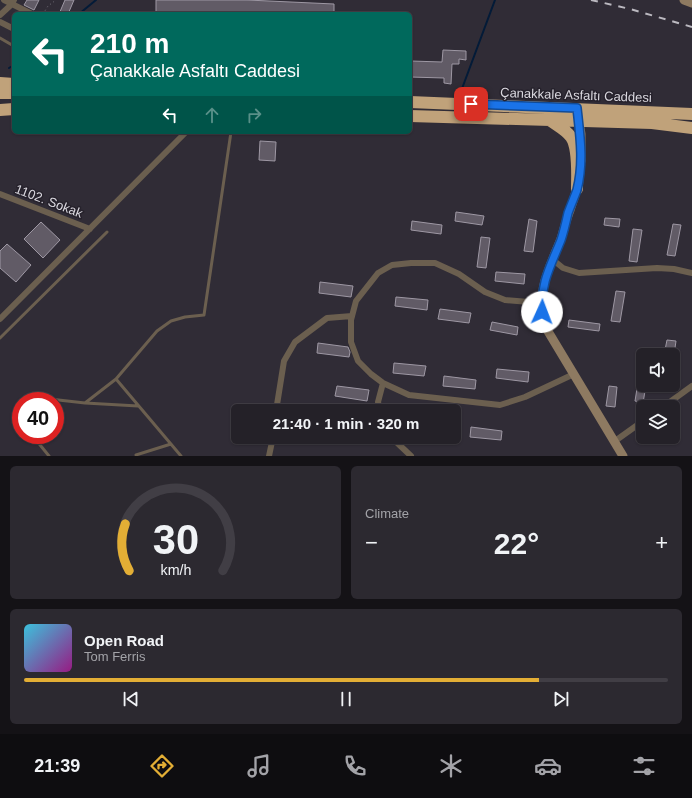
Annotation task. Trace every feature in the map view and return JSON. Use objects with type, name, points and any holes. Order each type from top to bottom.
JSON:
[{"type":"highway","points":[[0,84],[12,84]]},
{"type":"highway","points":[[0,93],[12,93]]},
{"type":"highway","points":[[0,102],[12,103]]},
{"type":"highway","name":"Çanakkale Asfaltı Caddesi","points":[[412,102],[692,114]]},
{"type":"highway","points":[[0,110],[12,109]]},
{"type":"highway","name":"Çanakkale Asfaltı Caddesi","points":[[412,116],[652,123],[692,128]]},
{"type":"highway","points":[[550,121],[566,131],[572,138],[576,152],[577,189]]},
{"type":"street","points":[[4,0],[13,2],[29,12]]},
{"type":"street","points":[[684,0],[692,3]]},
{"type":"street","points":[[0,15],[13,2]]},
{"type":"street","points":[[0,22],[12,27]]},
{"type":"street","points":[[577,108],[581,134],[582,157],[577,189],[561,239],[544,283],[541,303],[542,312],[546,328],[623,456]]},
{"type":"street","points":[[0,319],[184,134]]},
{"type":"street","name":"1102. Sokak","points":[[0,194],[90,229]]},
{"type":"street","points":[[552,259],[563,268],[579,273],[657,268],[674,269],[692,273]]},
{"type":"street","points":[[541,303],[505,300],[485,292],[459,274],[435,263],[392,265],[378,273],[356,301],[351,320],[351,342],[358,360],[371,374],[384,383],[409,394],[500,405],[525,397],[574,374]]},
{"type":"street","points":[[277,404],[284,361],[295,342],[327,318],[352,316]]},
{"type":"street","points":[[378,404],[384,383]]},
{"type":"street","points":[[673,400],[692,386]]},
{"type":"street","points":[[615,441],[636,426]]},
{"type":"street","points":[[269,456],[272,444]]},
{"type":"street","points":[[398,444],[411,456]]},
{"type":"lane","points":[[0,38],[12,45]]},
{"type":"lane","points":[[85,403],[116,379],[158,331],[171,321],[185,317],[204,315],[231,134]]},
{"type":"lane","points":[[0,338],[107,232]]},
{"type":"lane","points":[[116,379],[181,456]]},
{"type":"lane","points":[[64,401],[138,406]]},
{"type":"lane","points":[[40,444],[50,456]]},
{"type":"lane","points":[[136,455],[171,444]]},
{"type":"path","points":[[44,12],[48,6],[56,0]]},
{"type":"building","points":[[27,0],[39,0],[34,10],[24,5]]},
{"type":"building","points":[[65,0],[74,0],[69,12],[60,12]]},
{"type":"building","points":[[156,0],[247,0],[334,4],[334,12],[156,12]]},
{"type":"building","points":[[443,50],[466,51],[466,60],[459,59],[459,64],[452,64],[451,84],[444,83],[444,78],[412,77],[412,61],[442,62]]},
{"type":"building","points":[[260,141],[276,142],[275,161],[259,160]]},
{"type":"building","points":[[456,212],[484,216],[482,225],[455,221]]},
{"type":"building","points":[[605,218],[620,219],[619,227],[604,225]]},
{"type":"building","points":[[529,219],[537,221],[533,252],[524,251]]},
{"type":"building","points":[[412,221],[442,225],[441,234],[411,230]]},
{"type":"building","points":[[41,222],[60,240],[43,258],[24,239]]},
{"type":"building","points":[[673,224],[681,225],[675,256],[667,255]]},
{"type":"building","points":[[633,229],[642,230],[637,262],[629,261]]},
{"type":"building","points":[[481,237],[490,238],[486,268],[477,267]]},
{"type":"building","points":[[7,244],[31,265],[16,282],[0,268],[0,251]]},
{"type":"building","points":[[496,272],[525,274],[524,284],[495,281]]},
{"type":"building","points":[[320,282],[353,286],[351,297],[319,293]]},
{"type":"building","points":[[616,291],[625,292],[620,322],[611,321]]},
{"type":"building","points":[[396,297],[428,300],[427,310],[395,306]]},
{"type":"building","points":[[440,309],[471,313],[469,323],[438,319]]},
{"type":"building","points":[[569,320],[600,324],[599,331],[568,327]]},
{"type":"building","points":[[492,322],[518,327],[517,335],[490,330]]},
{"type":"building","points":[[667,340],[676,341],[675,348],[665,348]]},
{"type":"building","points":[[318,343],[348,347],[350,352],[349,357],[317,353]]},
{"type":"building","points":[[394,363],[426,366],[424,376],[393,373]]},
{"type":"building","points":[[497,369],[529,372],[528,382],[496,378]]},
{"type":"building","points":[[444,376],[476,380],[475,389],[443,386]]},
{"type":"building","points":[[337,386],[369,390],[367,401],[335,396]]},
{"type":"building","points":[[609,386],[617,387],[615,407],[606,406]]},
{"type":"building","points":[[636,392],[645,392],[644,400],[635,401]]},
{"type":"building","points":[[471,427],[502,431],[501,440],[470,437]]},
{"type":"waterway","points":[[81,12],[96,0]]},
{"type":"waterway","points":[[460,94],[495,0]]},
{"type":"railway","points":[[591,0],[630,9],[692,27]]},
{"type":"route","points":[[471,104],[577,108],[581,134],[582,157],[577,189],[561,239],[544,283],[541,303],[542,312]]}]
